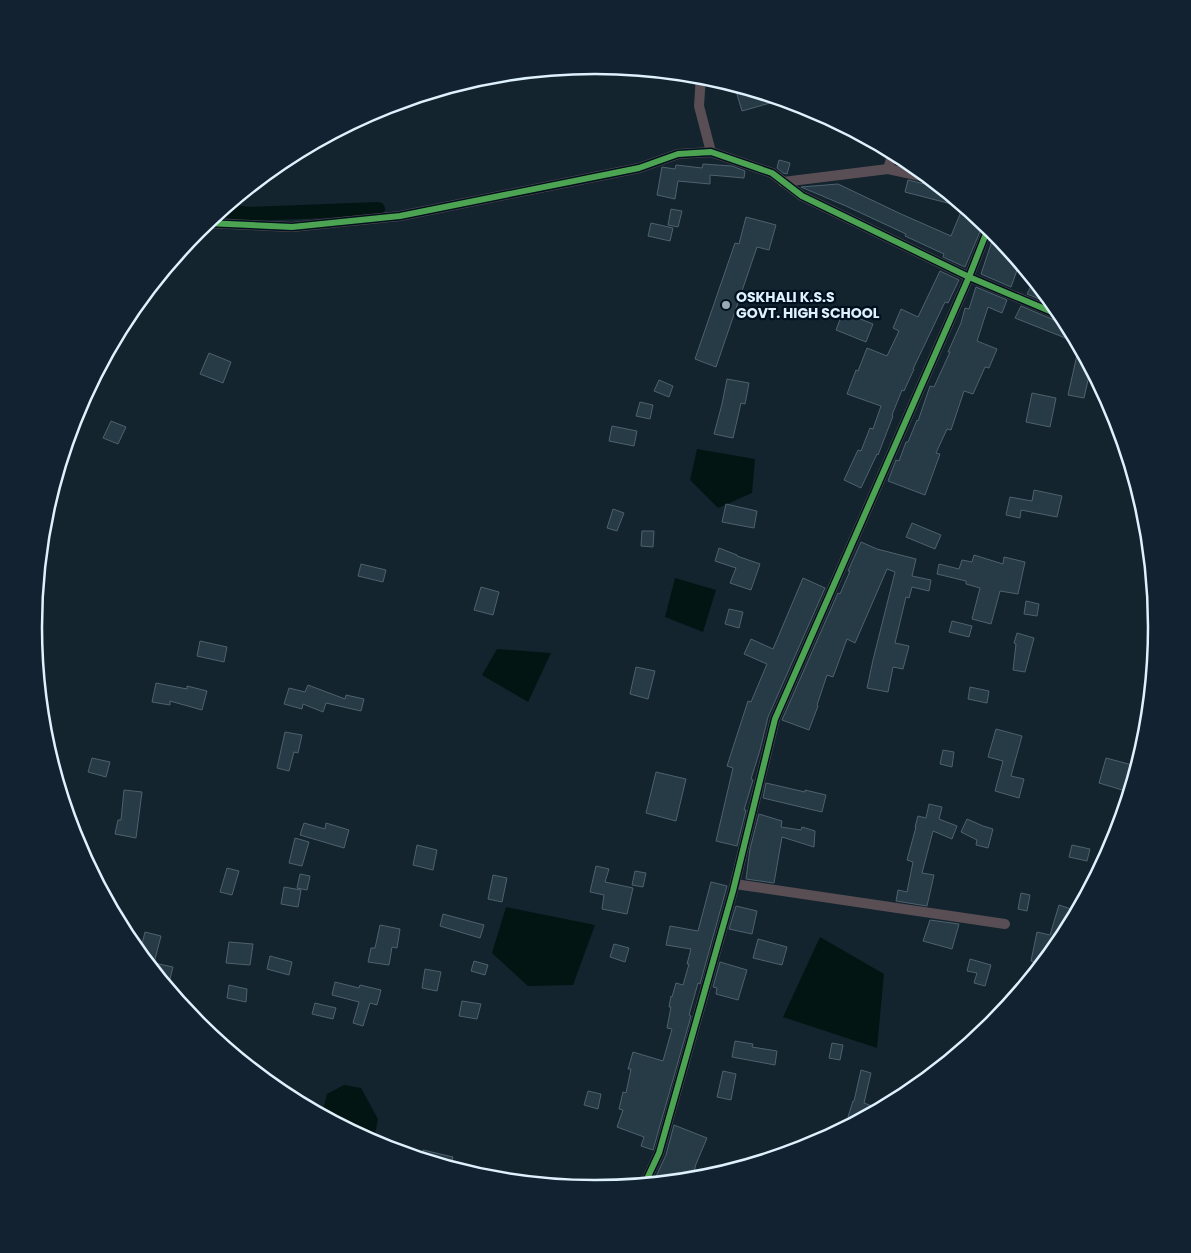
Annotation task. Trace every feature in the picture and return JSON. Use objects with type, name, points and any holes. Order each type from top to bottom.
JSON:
[{"type":"street","points":[[700,84],[699,106],[711,152]]},
{"type":"street","points":[[217,224],[292,227],[400,216],[639,168],[678,154],[711,152],[772,173],[802,196],[969,277],[1049,311]]},
{"type":"street","points":[[888,169],[891,160]]},
{"type":"street","points":[[784,182],[888,169],[913,174]]},
{"type":"street","points":[[648,1177],[659,1153],[735,884],[775,719],[969,277],[986,234]]},
{"type":"street","points":[[735,884],[1005,924]]},
{"type":"shaded area","points":[[697,449],[755,459],[752,493],[718,508],[690,480]]},
{"type":"shaded area","points":[[675,578],[716,590],[703,632],[665,617]]},
{"type":"shaded area","points":[[497,649],[551,653],[528,702],[482,675]]},
{"type":"shaded area","points":[[506,907],[595,925],[573,985],[528,986],[492,953]]},
{"type":"shaded area","points":[[820,937],[884,974],[877,1048],[783,1017]]},
{"type":"shaded area","points":[[344,1085],[361,1088],[378,1119],[375,1133],[324,1107],[327,1094]]},
{"type":"building","points":[[736,91],[770,103],[742,111]]},
{"type":"building","points":[[779,160],[790,163],[787,174],[777,168]]},
{"type":"building","points":[[703,164],[732,166],[745,171],[744,178],[710,175],[710,184],[678,181],[675,199],[657,195],[662,167],[675,169],[676,165],[702,168]]},
{"type":"building","points":[[908,180],[927,185],[952,204],[905,192]]},
{"type":"building","points":[[838,184],[951,236],[961,212],[981,230],[965,267],[943,257],[944,254],[905,236],[906,234],[801,187]]},
{"type":"building","points":[[671,209],[682,211],[678,227],[668,225]]},
{"type":"building","name":"OSKHALI K.S.S GOVT. HIGH SCHOOL","points":[[746,217],[776,225],[769,250],[757,247],[716,367],[695,359],[735,243],[739,244]]},
{"type":"building","points":[[651,223],[673,228],[670,241],[648,236]]},
{"type":"building","points":[[992,241],[1017,270],[1011,287],[981,274]]},
{"type":"building","points":[[940,271],[959,280],[948,303],[945,302],[904,391],[902,390],[878,455],[861,488],[844,480],[858,450],[861,451],[870,428],[873,429],[881,406],[847,394],[867,348],[887,356],[899,331],[893,328],[901,309],[918,317]]},
{"type":"building","points":[[1031,286],[1041,300],[1027,294]]},
{"type":"building","points":[[976,287],[1007,300],[1002,313],[988,307],[977,341],[997,349],[989,368],[985,367],[973,394],[964,391],[951,430],[947,429],[936,453],[940,454],[925,495],[888,481],[896,460],[899,461],[906,442],[908,442],[918,421],[930,386],[934,387],[950,352],[948,352],[961,323],[965,308],[969,309]]},
{"type":"building","points":[[1021,306],[1056,321],[1067,339],[1015,318]]},
{"type":"building","points":[[843,312],[873,324],[866,342],[836,330]]},
{"type":"building","points":[[209,353],[231,362],[223,383],[200,374]]},
{"type":"building","points":[[1077,355],[1089,378],[1084,398],[1068,395]]},
{"type":"building","points":[[727,379],[749,383],[745,404],[741,403],[733,438],[714,434]]},
{"type":"building","points":[[659,380],[673,386],[669,397],[654,391]]},
{"type":"building","points":[[1032,393],[1056,398],[1050,427],[1026,422]]},
{"type":"building","points":[[640,402],[653,405],[650,419],[636,416]]},
{"type":"building","points":[[111,421],[126,427],[118,444],[103,438]]},
{"type":"building","points":[[612,426],[637,431],[634,446],[609,441]]},
{"type":"building","points":[[1034,490],[1062,496],[1057,517],[1021,510],[1020,518],[1006,515],[1010,497],[1032,501]]},
{"type":"building","points":[[726,504],[757,511],[754,528],[722,522]]},
{"type":"building","points":[[613,509],[624,513],[617,531],[607,528]]},
{"type":"building","points":[[912,523],[941,535],[935,549],[906,537]]},
{"type":"building","points":[[642,531],[654,531],[653,547],[641,546]]},
{"type":"building","points":[[861,542],[877,549],[916,559],[912,576],[931,580],[929,591],[912,587],[909,598],[906,597],[895,643],[909,646],[903,669],[893,667],[888,692],[867,688],[895,572],[887,569],[855,643],[847,639],[833,677],[827,675],[809,730],[782,720],[838,593],[840,594]]},
{"type":"building","points":[[719,548],[760,564],[751,590],[730,583],[736,568],[715,561]]},
{"type":"building","points":[[974,555],[1003,564],[1004,557],[1025,562],[1018,594],[1000,591],[991,624],[972,619],[980,588],[966,584],[966,581],[937,574],[939,564],[959,569],[962,560],[972,562]]},
{"type":"building","points":[[361,564],[386,570],[383,582],[358,576]]},
{"type":"building","points":[[803,578],[825,588],[768,717],[751,779],[753,780],[744,810],[746,810],[737,846],[716,841],[733,768],[727,766],[748,701],[751,702],[767,664],[744,654],[751,639],[773,649]]},
{"type":"building","points":[[481,587],[499,592],[493,615],[474,610]]},
{"type":"building","points":[[1026,601],[1039,604],[1037,616],[1024,614]]},
{"type":"building","points":[[729,609],[743,612],[739,628],[725,624]]},
{"type":"building","points":[[952,621],[972,626],[969,637],[949,632]]},
{"type":"building","points":[[1017,633],[1034,638],[1025,672],[1013,670],[1016,644],[1014,643]]},
{"type":"building","points":[[200,641],[227,647],[224,662],[197,656]]},
{"type":"building","points":[[636,667],[655,671],[648,699],[630,694]]},
{"type":"building","points":[[156,683],[187,689],[187,686],[207,691],[202,710],[170,701],[170,705],[152,702]]},
{"type":"building","points":[[308,685],[345,699],[346,695],[364,699],[361,711],[326,703],[323,712],[303,704],[302,709],[284,704],[289,688],[305,692]]},
{"type":"building","points":[[970,687],[989,691],[987,703],[968,699]]},
{"type":"building","points":[[996,729],[1022,736],[1011,776],[1024,779],[1019,798],[995,791],[1003,761],[988,757]]},
{"type":"building","points":[[285,732],[302,735],[298,753],[294,752],[289,771],[277,768]]},
{"type":"building","points":[[943,750],[954,752],[952,767],[940,764]]},
{"type":"building","points":[[92,758],[110,762],[106,777],[88,772]]},
{"type":"building","points":[[1106,758],[1131,765],[1123,790],[1099,783]]},
{"type":"building","points":[[656,772],[686,779],[676,821],[646,813]]},
{"type":"building","points":[[766,783],[826,795],[822,812],[763,798]]},
{"type":"building","points":[[124,790],[142,792],[136,838],[115,834],[118,820],[121,820]]},
{"type":"building","points":[[929,804],[942,807],[939,819],[957,826],[952,839],[933,831],[922,873],[934,875],[927,906],[896,901],[898,890],[907,892],[913,862],[907,860],[915,827],[918,816],[926,818]]},
{"type":"building","points":[[759,814],[782,821],[781,827],[801,830],[802,827],[815,831],[814,847],[782,837],[774,883],[746,879],[750,849]]},
{"type":"building","points":[[967,819],[993,829],[988,848],[976,845],[977,840],[961,832]]},
{"type":"building","points":[[304,823],[325,829],[326,823],[349,830],[344,848],[300,835]]},
{"type":"building","points":[[295,838],[309,842],[302,866],[289,863]]},
{"type":"building","points":[[417,845],[437,850],[433,870],[413,865]]},
{"type":"building","points":[[1072,845],[1090,849],[1087,861],[1069,857]]},
{"type":"building","points":[[596,866],[609,869],[605,882],[633,888],[627,914],[602,909],[604,895],[590,892]]},
{"type":"building","points":[[227,868],[239,871],[232,895],[220,892]]},
{"type":"building","points":[[635,871],[646,873],[643,887],[632,885]]},
{"type":"building","points":[[300,874],[310,876],[307,890],[297,888]]},
{"type":"building","points":[[493,875],[507,878],[502,902],[488,899]]},
{"type":"building","points":[[711,882],[727,886],[700,984],[698,983],[689,1015],[691,1016],[653,1150],[641,1146],[644,1137],[617,1127],[623,1110],[619,1109],[623,1092],[626,1093],[631,1069],[628,1069],[633,1052],[663,1061],[672,1029],[667,1028],[671,996],[676,983],[683,985],[691,949],[666,945],[670,926],[698,931]]},
{"type":"building","points":[[284,887],[301,890],[298,907],[281,904]]},
{"type":"building","points":[[1021,893],[1030,895],[1027,911],[1018,909]]},
{"type":"building","points":[[1059,905],[1070,909],[1035,962],[1031,961],[1037,932],[1050,935]]},
{"type":"building","points":[[736,906],[757,911],[752,934],[729,929]]},
{"type":"building","points":[[443,914],[484,925],[480,938],[440,926]]},
{"type":"building","points":[[930,920],[959,924],[952,949],[923,941]]},
{"type":"building","points":[[380,925],[400,929],[397,948],[392,947],[389,965],[368,962],[371,948],[375,948]]},
{"type":"building","points":[[145,932],[161,936],[155,960],[142,943]]},
{"type":"building","points":[[758,939],[787,947],[782,965],[753,958]]},
{"type":"building","points":[[229,942],[253,944],[250,965],[226,963]]},
{"type":"building","points":[[614,944],[629,948],[625,962],[610,957]]},
{"type":"building","points":[[270,956],[292,962],[289,975],[267,969]]},
{"type":"building","points":[[970,959],[991,965],[985,986],[974,983],[977,973],[967,971]]},
{"type":"building","points":[[474,961],[488,965],[485,975],[471,971]]},
{"type":"building","points":[[720,962],[747,970],[738,1000],[716,994],[717,988],[713,987]]},
{"type":"building","points":[[158,964],[173,967],[170,979]]},
{"type":"building","points":[[425,969],[441,972],[437,991],[422,988]]},
{"type":"building","points":[[335,982],[359,988],[360,985],[381,990],[377,1005],[370,1003],[363,1026],[353,1023],[359,1002],[332,995]]},
{"type":"building","points":[[229,985],[247,989],[246,1002],[227,998]]},
{"type":"building","points":[[462,1001],[481,1004],[477,1019],[459,1016]]},
{"type":"building","points":[[315,1003],[336,1008],[333,1019],[312,1014]]},
{"type":"building","points":[[735,1041],[753,1044],[752,1047],[777,1051],[775,1065],[732,1057]]},
{"type":"building","points":[[832,1043],[843,1045],[840,1060],[829,1058]]},
{"type":"building","points":[[861,1070],[871,1073],[864,1103],[871,1106],[848,1117],[854,1101]]},
{"type":"building","points":[[723,1071],[736,1074],[731,1100],[717,1097]]},
{"type":"building","points":[[588,1091],[601,1094],[598,1109],[584,1105]]},
{"type":"building","points":[[674,1125],[707,1138],[694,1170],[656,1176],[666,1155]]},
{"type":"building","points":[[423,1150],[453,1157],[452,1161],[423,1151]]},
{"type":"waterway","points":[[231,211],[248,214],[378,209]]},
{"type":"cycle path","points":[[217,224],[292,227],[400,216],[639,168],[678,154],[711,152],[772,173],[802,196],[969,277],[1049,311]]},
{"type":"cycle path","points":[[648,1177],[659,1153],[733,891],[775,719],[969,277],[986,234]]},
{"type":"place","name":"OSKHALI K.S.S GOVT. HIGH SCHOOL","points":[[726,305]]}]
